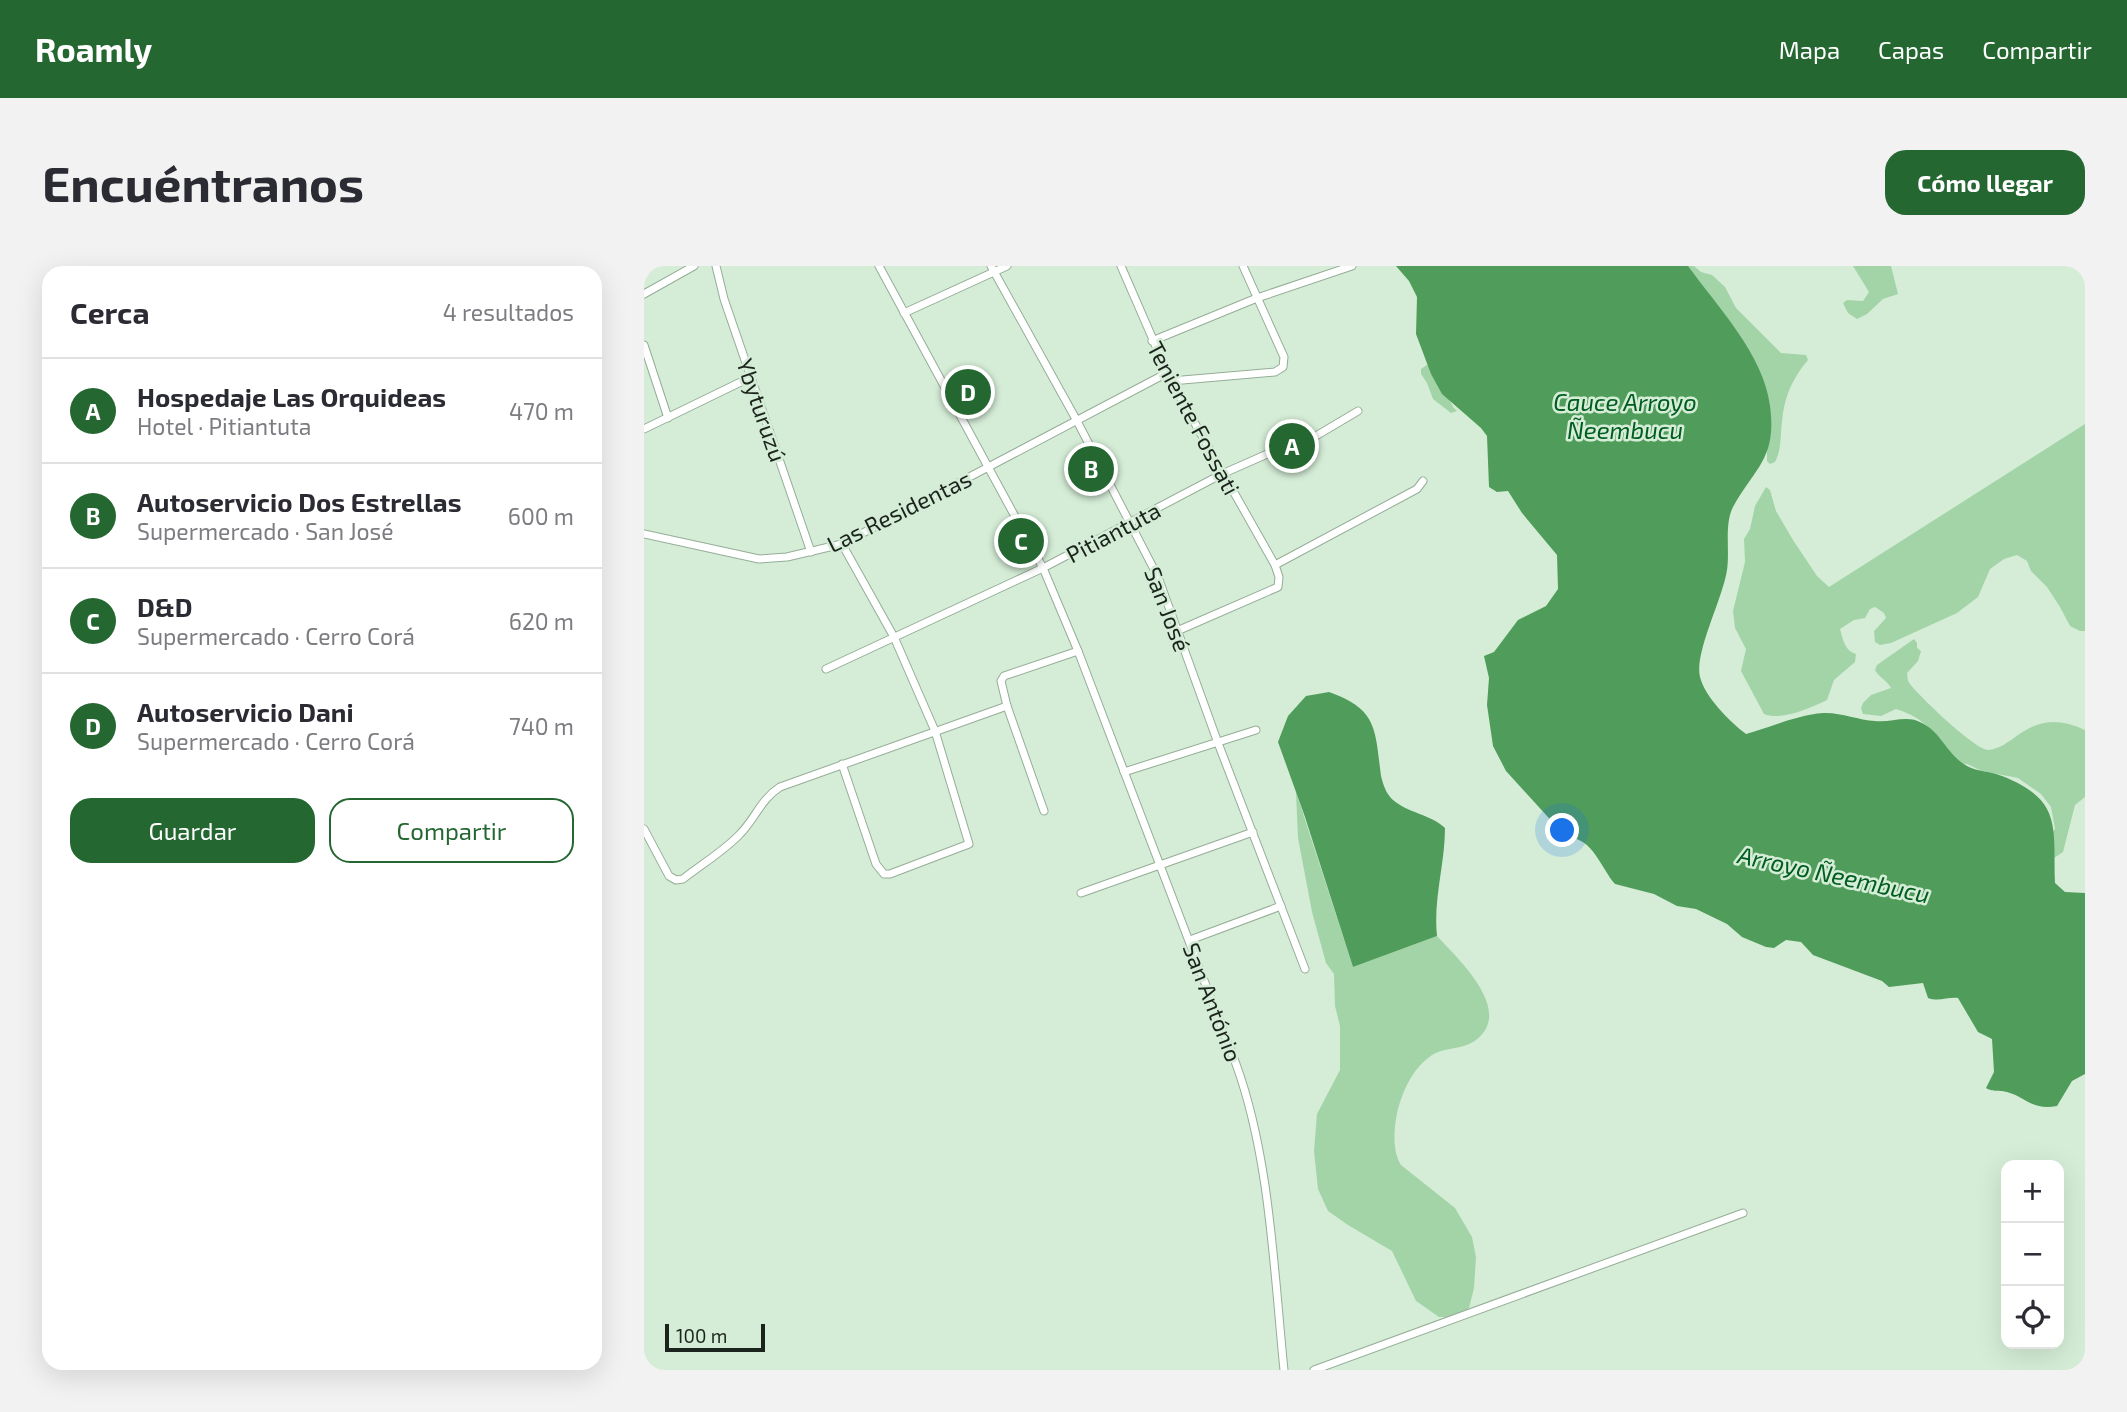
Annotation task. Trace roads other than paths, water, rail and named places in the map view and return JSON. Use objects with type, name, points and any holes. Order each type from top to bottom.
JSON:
[{"type":"street","points":[[644,294],[694,266]]},
{"type":"street","name":"Ybyturuzú","points":[[716,266],[724,299],[811,552]]},
{"type":"street","name":"San António","points":[[879,266],[1044,568],[1245,1087],[1266,1201],[1284,1370]]},
{"type":"street","points":[[904,313],[993,269],[1007,266]]},
{"type":"street","name":"Teniente Fossati","points":[[1121,266],[1171,381],[1275,565]]},
{"type":"street","points":[[1171,381],[1275,372],[1283,367],[1284,358],[1243,266]]},
{"type":"street","points":[[1152,341],[1257,298],[1352,266]]},
{"type":"street","name":"San José","points":[[993,269],[1077,421],[1158,577],[1218,743],[1305,969]]},
{"type":"street","points":[[644,345],[668,418]]},
{"type":"street","name":"Las Residentas","points":[[644,534],[759,559],[811,552],[842,544],[1167,373]]},
{"type":"street","points":[[644,429],[751,377]]},
{"type":"street","name":"Pitiantuta","points":[[826,669],[1044,568],[1222,474],[1283,447],[1294,449],[1358,411]]},
{"type":"street","points":[[1177,631],[1278,587],[1279,577],[1275,565],[1417,489],[1423,481]]},
{"type":"street","points":[[842,544],[894,638],[935,730],[969,844],[884,874],[876,864],[842,764]]},
{"type":"street","points":[[1044,811],[1007,706],[1001,681],[1004,676],[1078,651]]},
{"type":"street","points":[[644,829],[669,876],[676,880],[683,879],[743,832],[770,794],[780,787],[1007,706]]},
{"type":"street","points":[[1124,772],[1256,730]]},
{"type":"street","points":[[1081,893],[1253,832]]},
{"type":"street","points":[[1190,940],[1281,906]]},
{"type":"street","points":[[1314,1370],[1744,1213]]},
{"type":"water","name":"Cauce Arroyo Ñeembucu","points":[[1396,266],[1688,266],[1738,332],[1759,368],[1766,387],[1771,424],[1767,451],[1730,514],[1727,570],[1701,654],[1699,667],[1703,685],[1719,709],[1746,734],[1823,713],[1875,721],[1916,720],[1935,732],[1954,756],[1967,766],[1998,774],[2036,795],[2051,818],[2055,883],[2065,892],[2085,893],[2085,1074],[2072,1081],[2057,1106],[2040,1106],[2010,1093],[1986,1088],[1994,1072],[1992,1039],[1978,1032],[1958,998],[1928,998],[1923,983],[1889,987],[1882,981],[1813,955],[1801,942],[1786,940],[1774,948],[1766,947],[1742,937],[1727,924],[1696,909],[1677,906],[1654,894],[1615,884],[1589,847],[1576,839],[1567,838],[1506,771],[1493,746],[1487,705],[1489,678],[1484,656],[1494,652],[1518,620],[1546,606],[1558,589],[1557,555],[1522,513],[1508,491],[1497,492],[1489,487],[1487,436],[1442,394],[1431,374],[1416,334],[1417,297],[1409,281]]},
{"type":"water","points":[[1329,692],[1357,706],[1371,723],[1382,779],[1391,798],[1445,828],[1437,936],[1353,967],[1278,742],[1288,716],[1306,696]]},
{"type":"place","name":"Autoservicio Dani","points":[[968,392]]},
{"type":"place","name":"Hospedaje Las Orquideas","points":[[1292,446]]},
{"type":"place","name":"Autoservicio Dos Estrellas","points":[[1091,469]]},
{"type":"place","name":"D&D","points":[[1021,541]]},
{"type":"water label","name":"Arroyo Ñeembucu","points":[[1834,874]]}]
